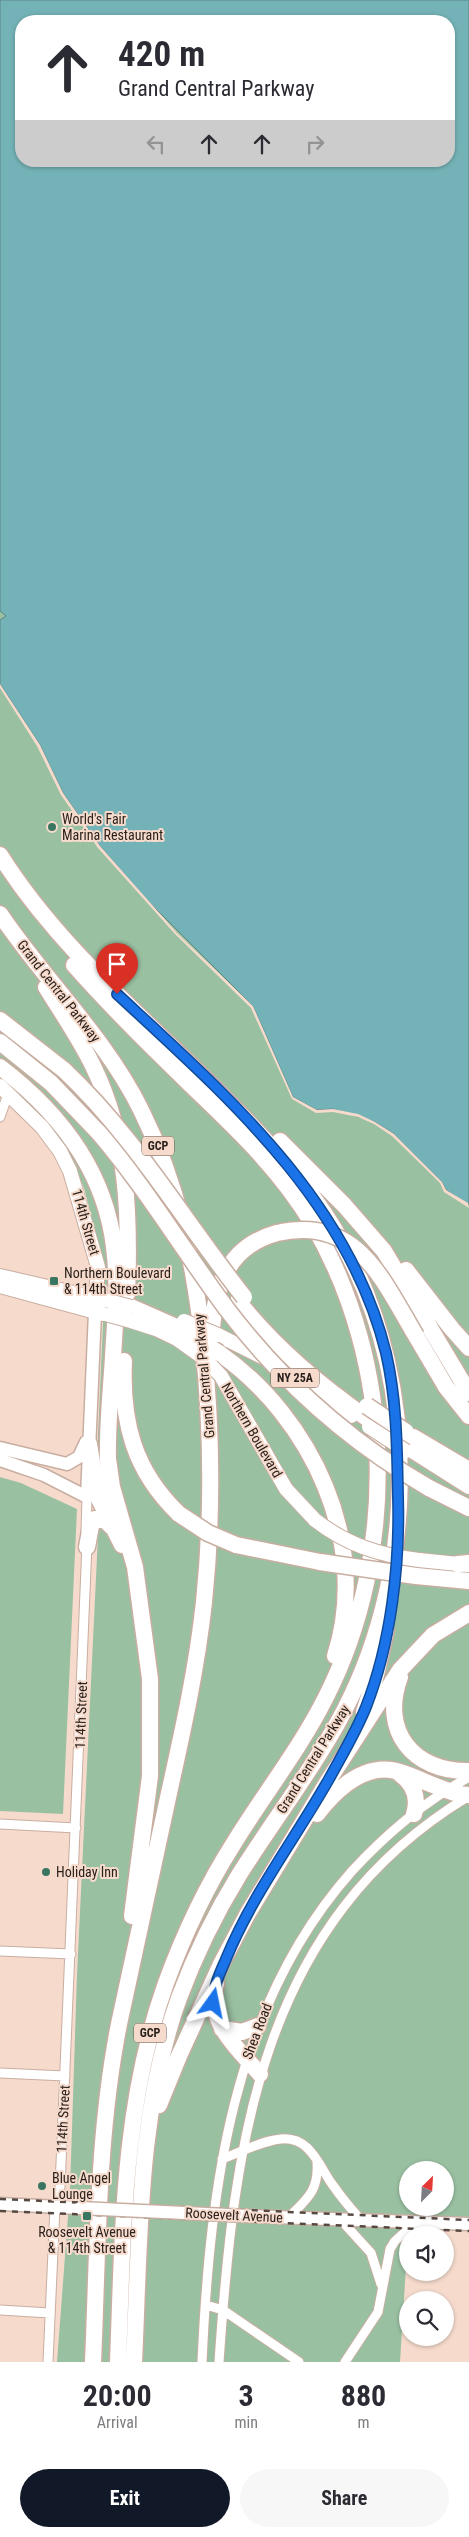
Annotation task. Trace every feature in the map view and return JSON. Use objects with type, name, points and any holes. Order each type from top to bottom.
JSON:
[{"type":"highway","name":"Grand Central Parkway","points":[[0,855],[26,893],[61,936],[98,975],[184,1057],[292,1169],[330,1221],[353,1263],[377,1322],[389,1369],[396,1419],[398,1496],[390,1577],[369,1654],[336,1726],[232,1887],[196,1958],[176,2009],[160,2062],[150,2109],[143,2172],[134,2362]]},
{"type":"highway","name":"Grand Central Parkway","points":[[0,859],[35,915],[74,965],[150,1046],[253,1146],[280,1176],[320,1237],[352,1309],[368,1370],[373,1416],[376,1482],[373,1538],[364,1593],[350,1639],[326,1698],[302,1740],[240,1833],[212,1880],[178,1952],[154,2020],[139,2081],[129,2143],[118,2362]]},
{"type":"highway","name":"Grand Central Parkway","points":[[0,914],[108,1054],[133,1095],[158,1146],[188,1240],[196,1283],[208,1397],[211,1477],[209,1541],[196,1658],[116,2040],[103,2151],[93,2362]]},
{"type":"highway","points":[[14,934],[93,1066],[113,1121],[122,1160],[128,1211],[123,1380],[124,1411],[132,1443],[145,1472],[160,1494],[179,1514]]},
{"type":"highway","points":[[0,1020],[64,1070],[120,1128],[241,1299],[368,1417],[469,1486]]},
{"type":"highway","points":[[0,1042],[51,1082],[99,1133],[126,1166],[227,1309],[279,1370],[355,1439],[393,1467],[469,1508]]},
{"type":"highway","points":[[184,1057],[312,1172],[383,1240],[469,1348]]},
{"type":"highway","points":[[0,1067],[57,1119],[81,1152],[98,1186],[109,1218],[115,1250],[116,1283],[108,1431],[109,1470],[133,1557],[139,1590],[149,1662],[151,1765],[116,2040]]},
{"type":"highway","points":[[312,1172],[384,1251],[469,1393]]},
{"type":"highway","points":[[208,1397],[213,1309],[221,1282],[231,1264],[243,1251],[258,1240],[277,1233],[301,1230],[322,1232],[339,1238],[355,1247],[377,1270],[446,1387],[469,1416]]},
{"type":"highway","points":[[131,1314],[181,1330],[219,1353],[264,1390],[294,1428],[319,1472],[335,1517],[344,1576],[342,1621],[329,1674],[302,1740]]},
{"type":"highway","points":[[113,1357],[115,1404],[125,1447],[143,1479],[179,1514],[208,1533],[236,1545],[320,1562],[416,1576],[469,1581]]},
{"type":"highway","points":[[89,1436],[96,1490],[104,1511],[128,1559],[139,1590]]},
{"type":"highway","points":[[406,1443],[469,1470]]},
{"type":"highway","points":[[328,1781],[364,1712],[378,1669],[398,1563],[400,1529],[398,1496]]},
{"type":"highway","points":[[87,1497],[104,1511]]},
{"type":"highway","points":[[88,1546],[91,1526],[95,1519],[105,1520],[114,1529]]},
{"type":"highway","points":[[143,2172],[153,2125],[164,2091],[209,1988],[236,1934],[328,1781],[393,1679],[412,1656],[438,1631],[469,1613]]},
{"type":"highway","points":[[412,1656],[402,1673],[394,1701],[394,1718],[398,1732],[411,1751],[425,1762],[448,1770],[469,1771]]},
{"type":"highway","points":[[270,1876],[334,1794],[362,1775],[376,1771],[391,1770],[447,1790],[469,1795]]},
{"type":"highway","points":[[391,1770],[405,1778],[414,1791],[416,1801],[414,1814]]},
{"type":"highway","points":[[236,1934],[213,1993],[215,2014],[222,2029],[260,2074]]},
{"type":"highway","points":[[222,2029],[242,2032],[258,2026]]},
{"type":"main road","name":"114th Street","points":[[4,1090],[48,1134],[70,1171],[97,1262],[103,1299],[89,1436],[87,1497]]},
{"type":"main road","points":[[0,1276],[103,1299],[131,1314]]},
{"type":"main road","points":[[0,1286],[102,1314],[131,1314]]},
{"type":"main road","name":"NY 25A","points":[[181,1330],[218,1336],[264,1358],[368,1417]]},
{"type":"main road","name":"Northern Boulevard","points":[[181,1330],[221,1376],[282,1482],[314,1520],[341,1538],[363,1548],[386,1555],[465,1564]]},
{"type":"main road","points":[[0,1448],[63,1463],[71,1463],[82,1453],[89,1436]]},
{"type":"main road","points":[[0,1460],[44,1475],[87,1497]]},
{"type":"main road","name":"Roosevelt Avenue","points":[[0,2204],[469,2224]]},
{"type":"street","points":[[0,1117],[4,1090]]},
{"type":"street","name":"114th Street","points":[[48,2362],[55,2206],[60,2187],[71,1954],[88,1546],[87,1497]]},
{"type":"street","name":"Shea Road","points":[[202,2362],[206,2305],[222,2158],[230,2118],[246,2059],[258,2026],[286,1966],[321,1911],[366,1856],[414,1814],[469,1777]]},
{"type":"street","name":"Shea Road","points":[[218,2362],[233,2200],[241,2152],[260,2074],[276,2028],[296,1984],[339,1915],[370,1878],[403,1844],[430,1822],[469,1795]]},
{"type":"street","points":[[0,1824],[76,1828]]},
{"type":"street","points":[[0,1951],[71,1954]]},
{"type":"street","points":[[0,2074],[65,2076]]},
{"type":"street","points":[[222,2158],[275,2140],[287,2139],[305,2146],[317,2159],[331,2183],[361,2220]]},
{"type":"street","points":[[289,2217],[310,2196],[315,2187],[318,2177],[317,2159]]},
{"type":"street","points":[[340,2219],[371,2253],[377,2265],[382,2289]]},
{"type":"street","points":[[345,2362],[378,2312],[390,2249],[416,2222]]},
{"type":"street","points":[[206,2305],[223,2310],[299,2362]]},
{"type":"street","points":[[0,2310],[50,2313]]},
{"type":"green space","points":[[0,0],[469,0],[469,2224],[416,2222],[416,2226],[399,2226],[399,2281],[405,2281],[404,2291],[399,2291],[400,2362],[57,2362],[70,2190],[77,1974],[100,1494],[97,1457],[105,1279],[103,1261],[84,1188],[73,1161],[56,1134],[0,1076]]},
{"type":"green space","points":[[0,1477],[21,1483],[77,1509],[63,1814],[0,1811]]},
{"type":"water","points":[[0,0],[469,0],[469,1205],[446,1190],[442,1182],[394,1134],[375,1122],[333,1109],[317,1110],[293,1097],[253,1006],[147,900],[100,846],[63,793],[40,745],[0,684],[0,620],[6,616],[0,611]]},
{"type":"pier","points":[[0,684],[40,745],[63,793],[100,846],[177,933],[253,1006],[293,1097],[317,1110],[333,1109],[358,1114],[375,1122],[394,1134],[442,1182],[446,1190],[468,1203],[469,1208],[444,1192],[440,1183],[392,1136],[374,1124],[358,1117],[333,1112],[316,1113],[292,1099],[251,1008],[175,934],[98,848],[61,795],[37,746],[0,688]]},
{"type":"railway","points":[[0,2199],[469,2220]]},
{"type":"railway","points":[[0,2211],[469,2231]]},
{"type":"place","name":"World's Fair Marina Restaurant","points":[[52,827]]},
{"type":"place","name":"Northern Boulevard & 114th Street","points":[[54,1281]]},
{"type":"place","name":"Holiday Inn","points":[[46,1872]]},
{"type":"place","name":"Blue Angel Lounge","points":[[42,2186]]},
{"type":"place","name":"Roosevelt Avenue & 114th Street","points":[[87,2216]]},
{"type":"route","points":[[117,994],[196,1068],[251,1125],[292,1169],[330,1221],[360,1278],[377,1322],[386,1353],[396,1419],[400,1529],[398,1563],[380,1662],[368,1703],[328,1781],[236,1934],[213,1993],[213,2003]]}]
